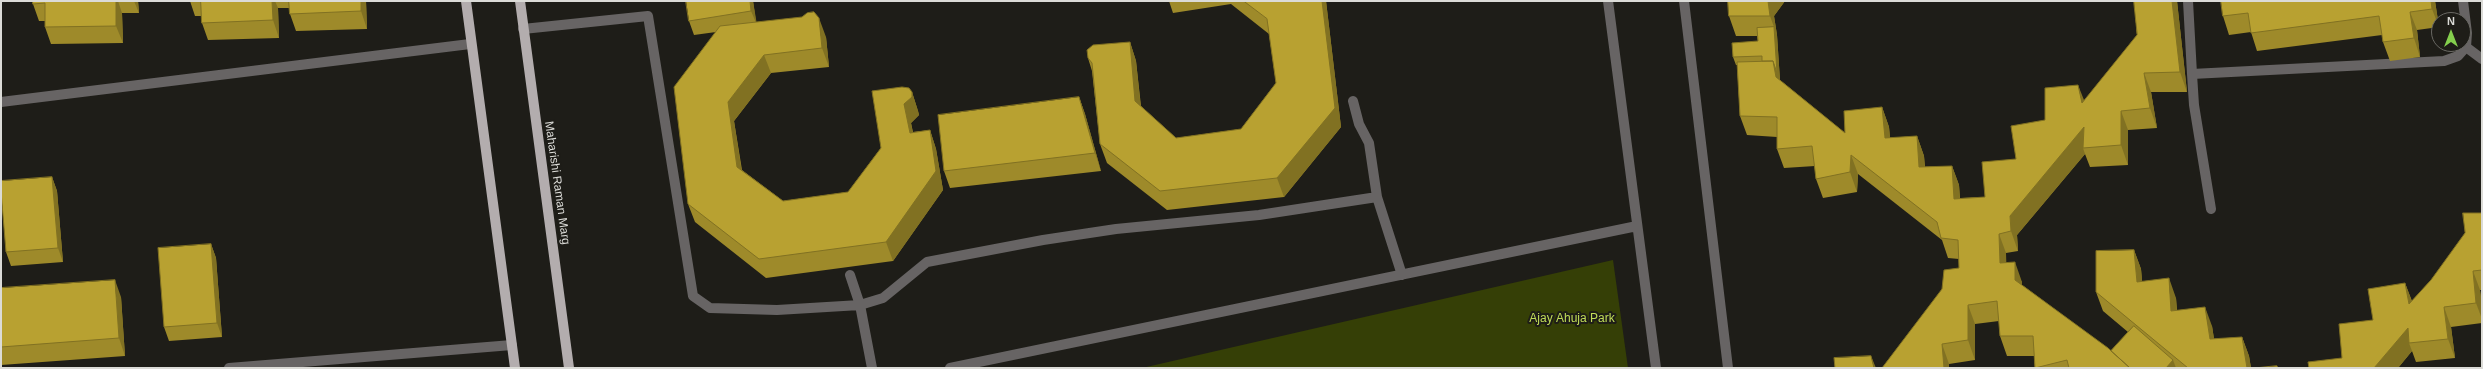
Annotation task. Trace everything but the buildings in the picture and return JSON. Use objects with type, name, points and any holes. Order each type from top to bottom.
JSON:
[{"type":"main road","points":[[466,1],[470,44],[515,368]]},
{"type":"main road","name":"Maharishi Raman Marg","points":[[520,1],[569,368]]},
{"type":"street","points":[[1608,1],[1656,368]]},
{"type":"street","points":[[1684,1],[1728,368]]},
{"type":"street","points":[[2188,1],[2194,105],[2211,209]]},
{"type":"street","points":[[2463,1],[2465,12]]},
{"type":"street","points":[[524,29],[648,16],[693,296],[710,308],[777,310],[860,305],[883,298],[927,262],[1065,236],[1259,215],[1378,197]]},
{"type":"street","points":[[1,102],[470,44]]},
{"type":"street","points":[[2471,51],[2482,60]]},
{"type":"street","points":[[2192,74],[2444,61],[2458,56],[2462,52]]},
{"type":"street","points":[[1353,101],[1359,124],[1369,143],[1378,197],[1402,275]]},
{"type":"street","points":[[950,368],[1637,226]]},
{"type":"street","points":[[850,275],[860,305],[872,368]]},
{"type":"street","points":[[229,368],[512,345]]},
{"type":"green space","name":"Ajay Ahuja Park","points":[[1613,260],[1628,368],[1142,368]]}]
